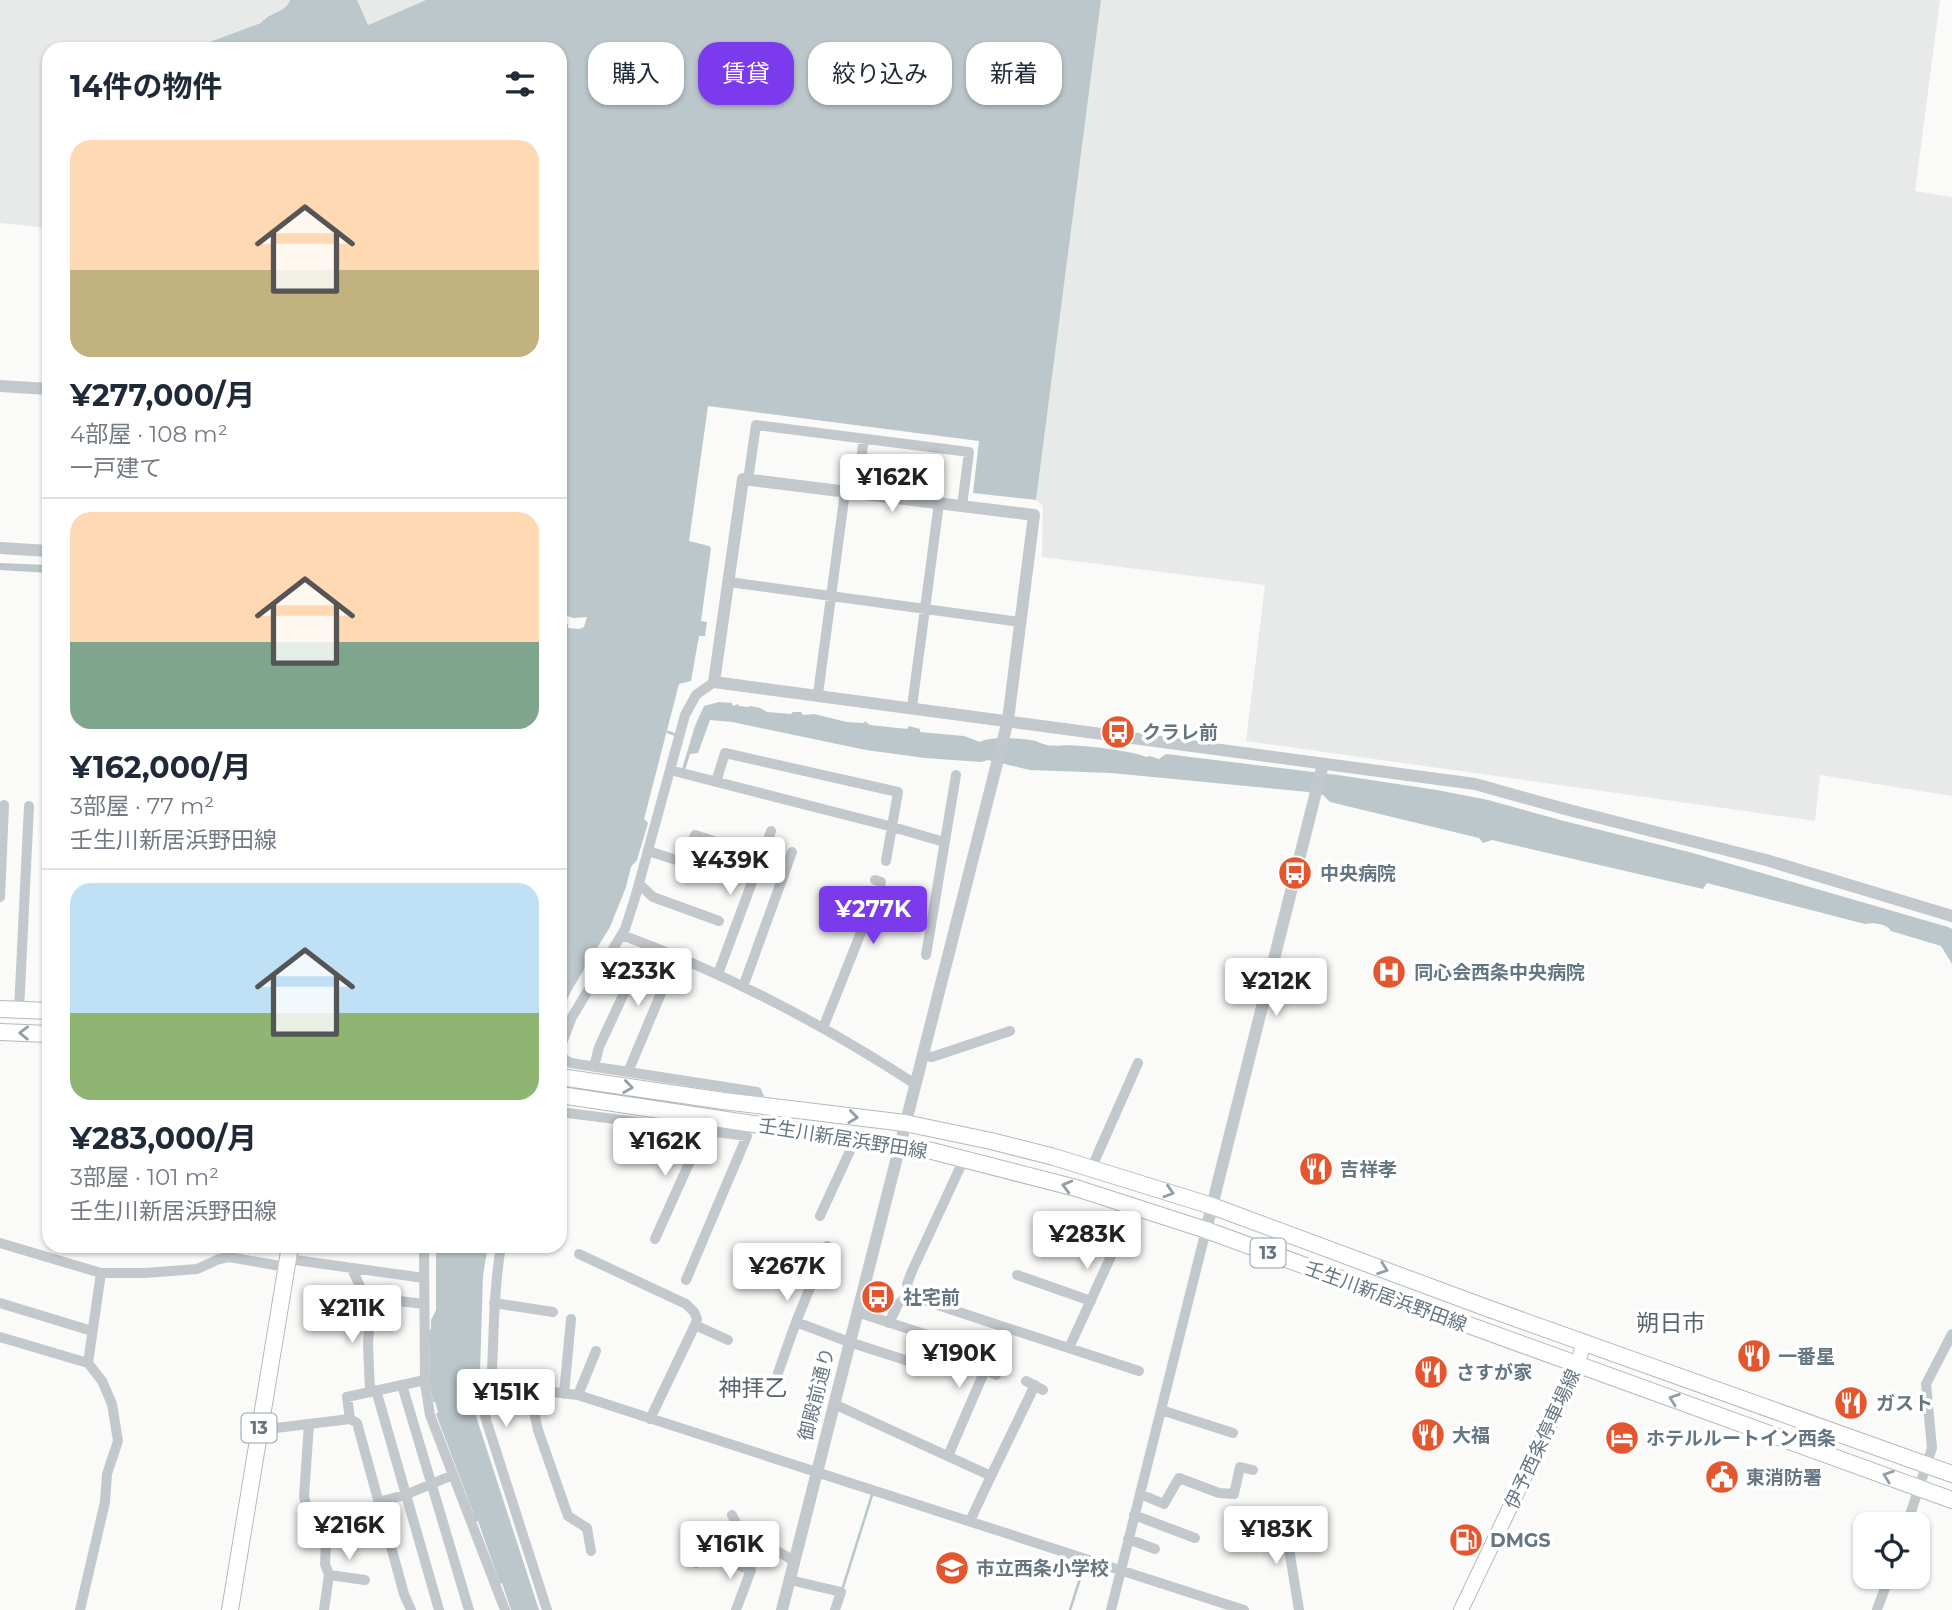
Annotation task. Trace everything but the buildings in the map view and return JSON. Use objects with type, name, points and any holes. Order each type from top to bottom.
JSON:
[{"type":"main road","points":[[0,1009],[42,1011]]},
{"type":"main road","points":[[0,1032],[42,1034]]},
{"type":"main road","name":"壬生川新居浜野田線","points":[[567,1078],[905,1123],[991,1140],[1212,1206],[1952,1474]]},
{"type":"main road","name":"壬生川新居浜野田線","points":[[567,1097],[722,1126],[771,1127],[932,1151],[1076,1188],[1206,1230],[1952,1500]]},
{"type":"main road","name":"13","points":[[230,1610],[288,1257]]},
{"type":"main road","name":"伊予西条停車場線","points":[[1468,1606],[1577,1366],[1584,1342]]},
{"type":"street","points":[[0,386],[42,389]]},
{"type":"street","points":[[714,682],[743,479],[748,480],[850,493],[962,506],[969,452],[756,425],[748,480]]},
{"type":"street","points":[[818,694],[831,596],[850,493],[864,439]]},
{"type":"street","points":[[912,707],[939,503]]},
{"type":"street","name":"御殿前通り","points":[[782,1610],[1006,725],[1034,515],[962,506]]},
{"type":"street","points":[[0,548],[42,551]]},
{"type":"street","points":[[729,582],[1020,621]]},
{"type":"street","points":[[567,1031],[572,1017],[622,935],[639,884],[685,715],[696,695],[714,682],[912,707],[1006,725],[1487,787],[1766,860],[1952,916]]},
{"type":"street","points":[[716,782],[725,753],[898,792],[886,861]]},
{"type":"street","points":[[1111,1610],[1322,767]]},
{"type":"street","points":[[670,770],[944,842]]},
{"type":"street","points":[[926,955],[956,775]]},
{"type":"street","points":[[0,897],[5,805]]},
{"type":"street","points":[[19,1010],[29,806]]},
{"type":"street","points":[[718,974],[771,831]]},
{"type":"street","points":[[686,863],[695,835],[753,854]]},
{"type":"street","points":[[648,851],[727,876],[737,849]]},
{"type":"street","points":[[743,987],[792,852]]},
{"type":"street","points":[[823,1028],[881,882],[875,880]]},
{"type":"street","points":[[639,884],[653,897],[719,921]]},
{"type":"street","points":[[622,935],[677,955],[718,974],[860,1048],[915,1084]]},
{"type":"street","points":[[928,940],[950,946]]},
{"type":"street","points":[[628,1072],[677,955]]},
{"type":"street","points":[[594,1067],[599,1047],[633,974],[664,985]]},
{"type":"street","points":[[922,1055],[932,1058],[1010,1031]]},
{"type":"street","points":[[567,1061],[757,1092],[771,1127]]},
{"type":"street","points":[[1091,1169],[1138,1063]]},
{"type":"street","points":[[722,1126],[724,1101]]},
{"type":"street","points":[[567,1113],[704,1130],[722,1126],[747,1136],[686,1280]]},
{"type":"street","points":[[655,1239],[704,1130]]},
{"type":"street","points":[[820,1216],[855,1140]]},
{"type":"street","points":[[964,1159],[907,1284],[912,1293],[922,1300],[1139,1371]]},
{"type":"street","points":[[1069,1348],[1134,1206]]},
{"type":"street","points":[[0,1243],[101,1273],[197,1269],[229,1257],[288,1257],[424,1278]]},
{"type":"street","points":[[778,1373],[827,1246]]},
{"type":"street","points":[[424,1253],[425,1380],[430,1415],[505,1610]]},
{"type":"street","points":[[500,1253],[494,1303],[492,1374],[485,1384],[482,1397],[484,1411],[547,1610]]},
{"type":"street","points":[[579,1254],[686,1304],[694,1311],[697,1319],[695,1325],[650,1419]]},
{"type":"street","points":[[352,1269],[365,1297],[424,1304]]},
{"type":"street","points":[[88,1363],[101,1273]]},
{"type":"street","points":[[1017,1275],[1091,1301]]},
{"type":"street","points":[[890,1323],[898,1304],[912,1293]]},
{"type":"street","points":[[371,1298],[368,1344],[373,1391],[439,1610]]},
{"type":"street","points":[[0,1303],[92,1331]]},
{"type":"street","points":[[494,1303],[553,1311]]},
{"type":"street","points":[[857,1312],[958,1345]]},
{"type":"street","points":[[564,1394],[571,1319]]},
{"type":"street","points":[[796,1322],[924,1367]]},
{"type":"street","points":[[695,1325],[728,1340]]},
{"type":"street","points":[[1912,1512],[1932,1448],[1926,1384],[1952,1335]]},
{"type":"street","points":[[0,1337],[88,1363],[102,1381],[112,1404],[118,1441],[107,1474],[106,1502],[80,1610]]},
{"type":"street","points":[[578,1395],[596,1351]]},
{"type":"street","points":[[948,1456],[985,1370],[996,1375]]},
{"type":"street","points":[[351,1419],[347,1397],[425,1380]]},
{"type":"street","points":[[485,1384],[578,1395],[1244,1610]]},
{"type":"street","points":[[402,1385],[470,1610]]},
{"type":"street","points":[[970,1521],[1035,1385]]},
{"type":"street","points":[[535,1390],[534,1412],[544,1448],[568,1516],[587,1528],[591,1551]]},
{"type":"street","points":[[834,1404],[991,1476]]},
{"type":"street","points":[[1161,1410],[1233,1433]]},
{"type":"street","points":[[259,1430],[351,1419],[357,1423],[404,1594],[411,1610]]},
{"type":"street","points":[[309,1423],[304,1496],[309,1521],[324,1536],[325,1564],[329,1575],[324,1610]]},
{"type":"street","points":[[1140,1494],[1164,1504],[1179,1478],[1219,1493],[1234,1494],[1240,1466],[1253,1470]]},
{"type":"street","points":[[378,1502],[405,1495],[453,1475]]},
{"type":"street","points":[[732,1515],[739,1528],[794,1561]]},
{"type":"street","points":[[1134,1515],[1195,1538]]},
{"type":"street","points":[[1250,1525],[1285,1524],[1299,1610]]},
{"type":"street","points":[[1128,1539],[1155,1549]]},
{"type":"street","points":[[696,1563],[701,1551],[751,1570],[736,1610]]},
{"type":"street","points":[[329,1575],[365,1580]]},
{"type":"street","points":[[790,1580],[841,1592],[835,1610]]},
{"type":"street","points":[[1877,1610],[1885,1589]]},
{"type":"shaded area","points":[[0,0],[290,0],[286,8],[265,18],[261,23],[210,42],[42,42],[42,227],[0,223]]},
{"type":"shaded area","points":[[290,0],[357,0],[368,25],[426,0],[1101,0],[1036,500],[973,493],[979,441],[708,406],[689,541],[711,548],[701,621],[707,622],[705,636],[699,636],[691,681],[679,684],[644,819],[648,823],[637,860],[631,867],[610,927],[567,1000],[567,624],[568,628],[579,629],[584,627],[587,617],[567,616],[567,42],[210,42],[261,23],[285,8]]},
{"type":"shaded area","points":[[357,0],[426,0],[367,25]]},
{"type":"shaded area","points":[[1101,0],[1940,0],[1915,191],[1952,197],[1952,796],[1820,775],[1815,821],[1246,741],[1265,585],[1042,557],[1043,506],[1036,500]]},
{"type":"shaded area","points":[[0,563],[42,565],[42,573],[0,570]]},
{"type":"shaded area","points":[[719,702],[760,708],[767,712],[801,712],[803,715],[814,714],[847,722],[865,721],[870,725],[907,729],[909,726],[920,729],[920,732],[964,736],[980,742],[1015,738],[1048,745],[1116,750],[1159,759],[1166,754],[1338,775],[1488,800],[1693,853],[1948,927],[1952,929],[1952,964],[1941,946],[1891,931],[1880,924],[1865,924],[1707,883],[1703,889],[1492,840],[1483,843],[1479,838],[1330,802],[1323,795],[1308,792],[1111,773],[1030,770],[988,760],[981,762],[925,758],[866,750],[732,722],[710,720],[698,753],[690,754],[685,770],[682,769],[704,706]]},
{"type":"shaded area","points":[[436,1253],[487,1253],[483,1275],[480,1373],[468,1385],[539,1610],[511,1610],[478,1521],[474,1522],[474,1515],[436,1414],[438,1412],[430,1384],[429,1331],[436,1310]]},
{"type":"waterway","points":[[668,732],[676,735]]},
{"type":"waterway","points":[[843,1587],[874,1495]]},
{"type":"waterway","points":[[1070,1610],[1084,1563]]},
{"type":"place","name":"クラレ前","points":[[1118,732]]},
{"type":"place","name":"中央病院","points":[[1295,873]]},
{"type":"place","name":"同心会西条中央病院","points":[[1389,972]]},
{"type":"place","name":"吉祥孝","points":[[1316,1169]]},
{"type":"place","name":"社宅前","points":[[878,1297]]},
{"type":"place","name":"一番星","points":[[1754,1356]]},
{"type":"place","name":"さすが家","points":[[1431,1372]]},
{"type":"place","name":"ガスト","points":[[1851,1403]]},
{"type":"place","name":"大福","points":[[1428,1435]]},
{"type":"place","name":"ホテルルートイン西条","points":[[1622,1438]]},
{"type":"place","name":"東消防署","points":[[1722,1477]]},
{"type":"place","name":"DMGS","points":[[1466,1540]]},
{"type":"place","name":"市立西条小学校","points":[[952,1568]]},
{"type":"district","name":"朔日市","points":[[1671,1323]]},
{"type":"district","name":"神拝乙","points":[[753,1388]]}]
